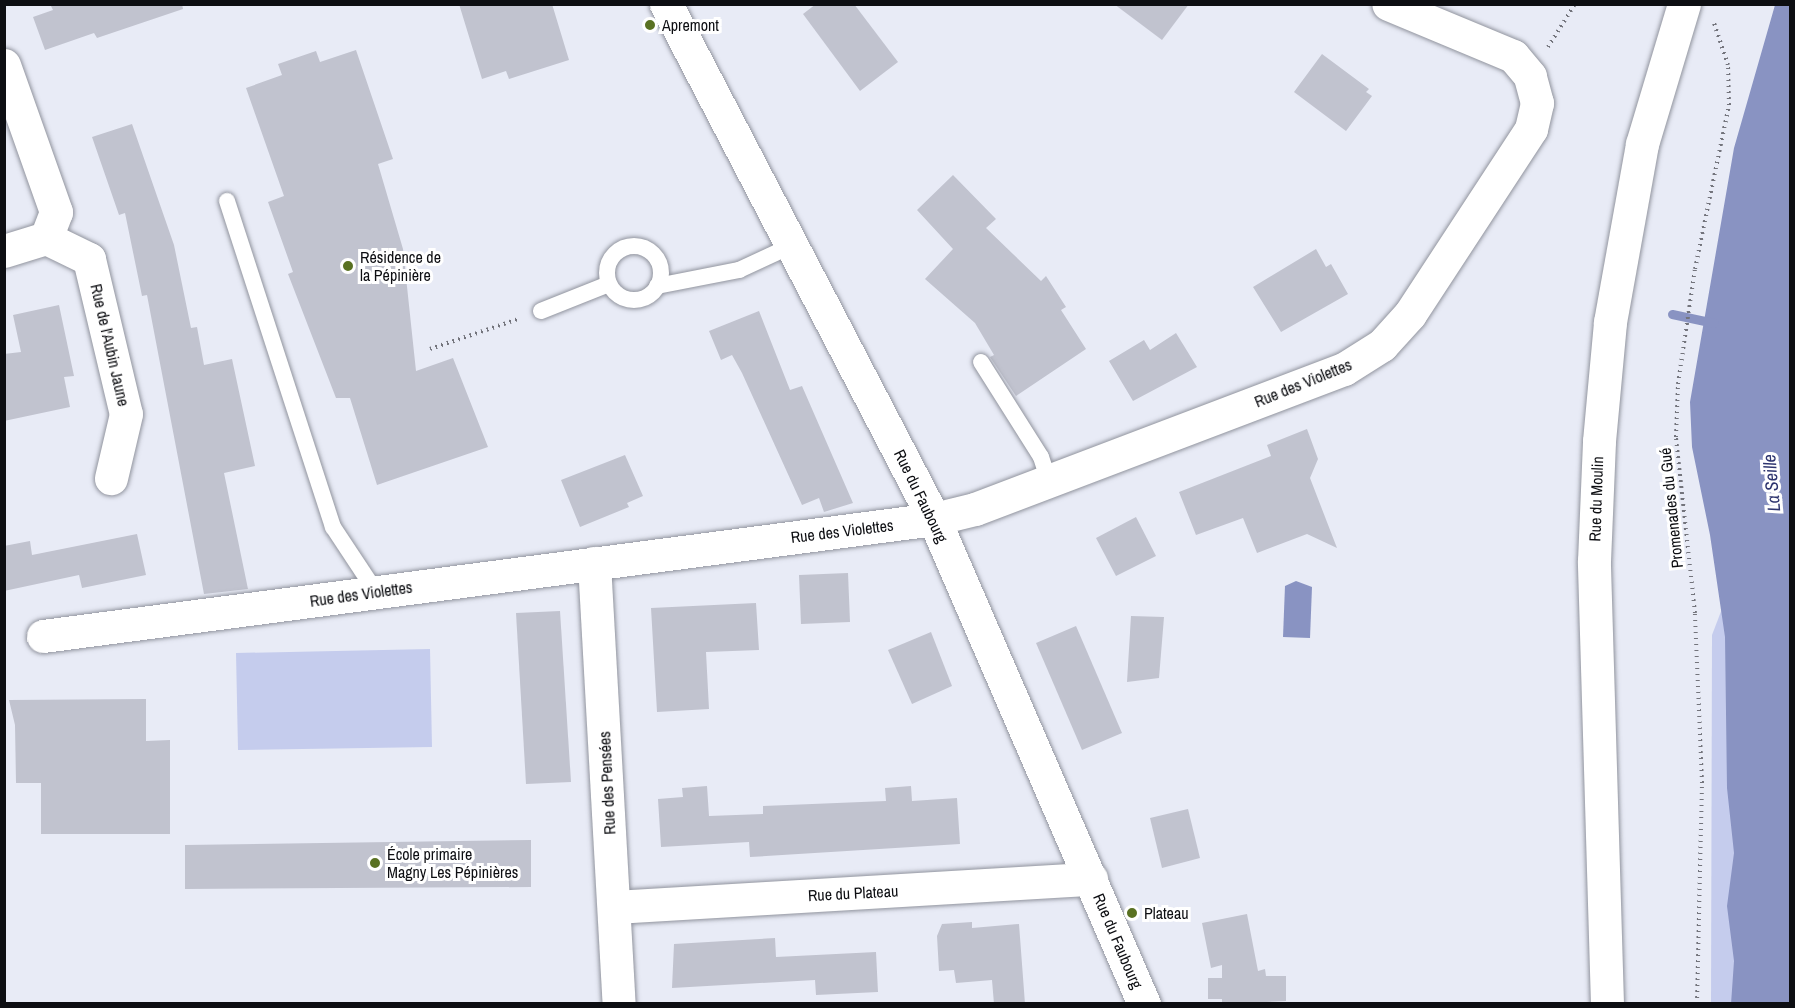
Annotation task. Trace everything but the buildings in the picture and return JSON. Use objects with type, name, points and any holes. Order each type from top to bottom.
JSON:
[{"type":"street","name":"Rue du Faubourg","points":[[666,4],[934,519],[1092,879],[1144,1004]]},
{"type":"street","points":[[1388,4],[1513,56],[1532,82]]},
{"type":"street","name":"Rue du Moulin","points":[[1607,1004],[1594,561],[1599,441],[1610,322],[1642,144],[1698,10]]},
{"type":"street","points":[[4,65],[56,212],[46,238],[4,251]]},
{"type":"street","name":"Rue des Violettes","points":[[43,636],[934,519],[975,509],[1344,369],[1382,345],[1410,314],[1531,129],[1537,103],[1532,82]]},
{"type":"street","name":"Rue de l'Aubin Jaune","points":[[46,238],[89,259],[126,414],[111,478]]},
{"type":"street","name":"Rue des Pensées","points":[[594,563],[619,1004]]},
{"type":"street","name":"Rue du Plateau","points":[[614,907],[1092,879]]},
{"type":"lane","points":[[227,201],[333,527],[376,592]]},
{"type":"lane","points":[[657,286],[660,277],[657,260],[635,246],[625,247],[611,258],[607,275],[609,284],[621,296],[637,299],[657,286],[739,270],[791,246]]},
{"type":"lane","points":[[541,311],[609,284]]},
{"type":"lane","points":[[981,362],[1041,457],[1049,481]]},
{"type":"path","points":[[1532,82],[1575,4]]},
{"type":"path","name":"Promenades du Gué","points":[[1697,1004],[1702,783],[1695,613],[1676,437],[1678,384],[1693,305],[1695,269],[1729,105],[1728,65],[1698,10]]},
{"type":"path","points":[[430,349],[541,311]]},
{"type":"shaded area","points":[[1790,431],[1790,1003],[1711,1004],[1712,635]]},
{"type":"shaded area","points":[[430,649],[432,747],[238,750],[236,653]]},
{"type":"water","name":"La Seille","points":[[1775,5],[1790,5],[1790,1003],[1731,1004],[1734,961],[1727,906],[1734,853],[1727,788],[1725,637],[1710,535],[1692,447],[1690,402],[1734,148]]},
{"type":"water","points":[[1296,581],[1312,587],[1310,638],[1283,637],[1285,586]]},
{"type":"waterway","points":[[1672,314],[1714,323]]},
{"type":"place","name":"Apremont","points":[[650,25]]},
{"type":"place","name":"Résidence de la Pépinière","points":[[348,266]]},
{"type":"place","name":"École primaire Magny Les Pépinières","points":[[375,863]]},
{"type":"place","name":"Plateau","points":[[1132,913]]}]
